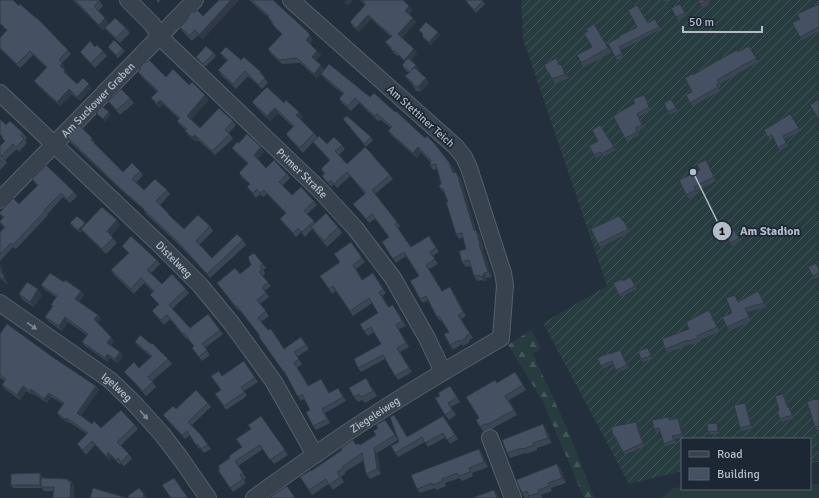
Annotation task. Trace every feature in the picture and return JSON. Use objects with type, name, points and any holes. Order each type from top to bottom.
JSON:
[{"type":"street","name":"Primer Straße","points":[[128,0],[152,24],[160,36],[320,189],[355,228],[393,278],[427,338],[443,372]]},
{"type":"street","name":"Am Suckower Graben","points":[[0,200],[195,0]]},
{"type":"street","name":"Am Stettiner Teich","points":[[291,0],[456,147],[464,157],[469,168],[503,273],[505,285],[501,338]]},
{"type":"street","name":"Distelweg","points":[[0,93],[159,244],[200,286],[232,324],[274,382],[315,454]]},
{"type":"street","name":"Igelweg","points":[[0,303],[110,380],[132,401],[162,434],[182,459],[208,498]]},
{"type":"street","name":"Ziegeleiweg","points":[[254,498],[315,454],[374,415],[501,338]]},
{"type":"street","points":[[490,438],[513,498]]},
{"type":"green space","points":[[521,0],[819,0],[819,462],[811,463],[811,438],[681,438],[681,471],[629,484],[543,323],[607,286],[523,39]]},
{"type":"green space","points":[[531,330],[541,348],[533,354],[570,435],[594,498],[584,498],[543,402],[508,345]]},
{"type":"green space","points":[[811,484],[819,484],[819,498],[662,498],[673,488],[681,487],[681,490],[811,490]]},
{"type":"building","points":[[0,0],[13,0],[19,6],[20,4],[37,18],[68,50],[59,60],[62,63],[60,66],[65,70],[64,72],[77,84],[83,78],[89,84],[77,97],[69,89],[57,102],[34,81],[47,67],[30,51],[17,64],[0,48],[0,38],[7,30],[0,23]]},
{"type":"building","points":[[75,0],[100,0],[94,6],[105,18],[99,25]]},
{"type":"building","points":[[219,0],[231,0],[199,35],[195,30],[189,36],[180,27],[188,19],[187,18],[192,11],[194,13],[197,10],[203,16]]},
{"type":"building","points":[[251,0],[273,0],[308,32],[310,35],[306,40],[317,51],[312,57],[321,65],[314,74],[297,58],[279,60],[268,49],[282,34],[273,25],[268,17],[269,16]]},
{"type":"building","points":[[362,0],[403,0],[409,6],[405,11],[413,18],[398,34],[414,49],[404,60],[385,42],[392,36],[368,15],[356,28],[350,22],[366,4]]},
{"type":"building","points":[[465,0],[482,0],[483,1],[474,10]]},
{"type":"building","points":[[698,0],[707,0],[700,4]]},
{"type":"building","points":[[680,4],[685,13],[676,17],[671,8]]},
{"type":"building","points":[[819,4],[819,27],[800,37],[792,23],[800,19],[797,14]]},
{"type":"building","points":[[637,5],[648,23],[655,19],[659,27],[619,47],[622,54],[615,57],[608,43],[637,27],[628,10]]},
{"type":"building","points":[[115,18],[126,28],[116,38],[105,28]]},
{"type":"building","points":[[426,22],[438,32],[429,42],[422,36],[423,34],[419,30]]},
{"type":"building","points":[[594,24],[608,48],[581,63],[577,55],[592,47],[584,33],[588,31],[586,29]]},
{"type":"building","points":[[114,40],[123,49],[116,55],[108,47]]},
{"type":"building","points":[[90,41],[95,47],[97,45],[103,51],[91,63],[80,52]]},
{"type":"building","points":[[206,46],[214,53],[203,64],[196,57]]},
{"type":"building","points":[[749,46],[756,58],[717,80],[719,83],[716,85],[718,87],[690,103],[686,95],[692,92],[685,78],[737,50],[738,52]]},
{"type":"building","points":[[226,47],[241,60],[244,57],[261,72],[260,73],[265,78],[259,85],[245,71],[233,84],[218,70],[228,60],[220,53]]},
{"type":"building","points":[[408,58],[416,65],[414,67],[426,78],[418,87],[413,86],[413,83],[405,76],[410,72],[402,65]]},
{"type":"building","points":[[556,58],[559,65],[561,64],[565,74],[552,79],[544,65]]},
{"type":"building","points":[[149,60],[166,77],[173,69],[189,85],[192,82],[205,95],[187,116],[200,128],[219,108],[233,121],[225,130],[230,134],[212,151],[195,135],[192,137],[185,131],[187,129],[177,121],[180,118],[160,100],[157,103],[151,98],[158,91],[138,72],[141,69],[139,68]]},
{"type":"building","points":[[329,64],[370,97],[374,93],[425,138],[427,136],[449,162],[453,173],[456,172],[458,177],[474,230],[476,230],[488,272],[484,273],[482,277],[478,275],[474,276],[469,260],[462,262],[459,251],[466,249],[462,233],[456,234],[446,202],[448,202],[443,189],[439,187],[441,183],[436,164],[430,165],[431,160],[418,147],[413,153],[388,131],[392,127],[377,114],[375,116],[355,98],[348,106],[339,99],[344,93],[321,74]]},
{"type":"building","points":[[267,87],[284,103],[286,100],[299,112],[296,115],[314,133],[300,148],[286,134],[294,126],[275,108],[267,116],[252,102]]},
{"type":"building","points":[[121,89],[130,98],[117,110],[108,101]]},
{"type":"building","points":[[644,95],[649,107],[637,114],[642,125],[635,128],[637,132],[625,138],[613,116],[635,103],[633,99]]},
{"type":"building","points":[[671,99],[676,108],[668,112],[664,103]]},
{"type":"building","points":[[819,99],[819,120],[810,105]]},
{"type":"building","points":[[102,106],[109,112],[103,119],[96,113]]},
{"type":"building","points":[[790,114],[799,128],[783,136],[786,143],[778,148],[772,135],[768,137],[764,130]]},
{"type":"building","points":[[347,116],[371,137],[364,144],[343,119]]},
{"type":"building","points":[[0,119],[6,125],[10,121],[23,133],[21,136],[24,139],[16,147],[13,144],[1,156],[4,158],[0,162],[0,146],[5,141],[0,134]]},
{"type":"building","points":[[79,125],[92,138],[91,140],[123,172],[132,163],[140,171],[132,179],[144,190],[155,179],[167,190],[156,201],[184,229],[198,215],[210,226],[196,241],[212,258],[237,234],[243,240],[207,274],[178,242],[67,137]]},
{"type":"building","points":[[600,125],[614,147],[601,154],[600,152],[594,155],[589,146],[598,141],[592,130]]},
{"type":"building","points":[[247,134],[261,147],[254,155],[266,168],[274,160],[287,174],[279,182],[292,195],[301,187],[314,201],[304,211],[314,221],[302,232],[298,228],[293,233],[280,219],[286,213],[264,190],[260,193],[257,189],[253,193],[247,187],[250,184],[239,173],[248,163],[232,148]]},
{"type":"building","points":[[319,136],[327,144],[334,137],[342,145],[335,151],[347,164],[365,147],[390,175],[372,190],[397,222],[395,224],[411,247],[429,236],[436,248],[430,252],[435,259],[426,265],[442,291],[450,287],[463,312],[458,315],[470,334],[460,342],[459,340],[450,345],[444,334],[449,332],[439,316],[437,317],[426,296],[420,299],[410,281],[419,276],[404,252],[393,259],[382,242],[389,237],[372,214],[366,219],[353,204],[366,193],[347,172],[334,184],[331,180],[328,183],[322,176],[325,173],[321,169],[330,160],[313,142]]},
{"type":"building","points":[[706,160],[714,177],[694,187],[696,190],[686,195],[679,180],[700,170],[697,164]]},
{"type":"building","points":[[46,165],[74,192],[67,199],[61,193],[13,245],[11,243],[0,254],[0,232],[5,227],[0,222],[4,217],[0,214],[0,212],[13,198],[19,204],[38,185],[32,179]]},
{"type":"building","points":[[102,207],[117,220],[107,231],[113,238],[102,249],[81,229]]},
{"type":"building","points":[[326,213],[338,227],[324,241],[311,227]]},
{"type":"building","points":[[77,216],[85,223],[78,230],[70,223]]},
{"type":"building","points":[[619,216],[624,221],[628,229],[598,244],[591,229]]},
{"type":"building","points":[[734,230],[739,238],[730,243],[725,235]]},
{"type":"building","points":[[131,236],[157,260],[147,270],[162,284],[172,274],[186,289],[169,305],[190,328],[208,314],[220,330],[202,344],[207,350],[199,357],[192,348],[194,346],[167,315],[161,320],[152,311],[159,304],[150,295],[154,291],[141,278],[131,289],[111,270],[129,253],[122,246]]},
{"type":"building","points":[[351,242],[362,258],[353,265],[362,280],[373,273],[383,289],[379,292],[388,307],[393,305],[402,321],[396,325],[406,343],[397,348],[409,368],[395,376],[383,355],[358,368],[354,359],[381,344],[371,327],[364,331],[360,324],[378,313],[369,298],[350,311],[333,286],[329,289],[320,276],[340,262],[334,254]]},
{"type":"building","points":[[254,253],[263,264],[260,266],[262,269],[259,272],[268,282],[262,287],[266,293],[257,300],[266,311],[258,318],[268,330],[271,329],[284,349],[301,337],[306,345],[294,352],[299,359],[294,363],[308,386],[321,379],[329,393],[338,388],[343,397],[322,409],[327,419],[313,426],[306,412],[310,410],[302,394],[298,397],[284,371],[259,337],[260,336],[217,283],[235,268],[240,274],[251,265],[248,257]]},
{"type":"building","points":[[816,263],[819,273],[813,276],[808,267]]},
{"type":"building","points":[[0,268],[5,281],[0,276]]},
{"type":"building","points":[[50,273],[64,282],[65,280],[81,291],[75,299],[98,315],[94,319],[111,337],[107,343],[120,352],[115,359],[107,354],[105,358],[82,342],[88,334],[65,317],[59,326],[45,317],[53,306],[51,305],[57,296],[41,285]]},
{"type":"building","points":[[630,277],[635,286],[619,295],[613,283],[622,279],[623,281]]},
{"type":"building","points":[[27,282],[38,289],[30,302],[19,294]]},
{"type":"building","points":[[758,291],[764,303],[745,308],[749,317],[727,327],[722,317],[732,313],[726,298],[735,295],[738,302]]},
{"type":"building","points":[[709,310],[717,327],[697,336],[698,338],[688,340],[665,349],[662,339],[689,329],[686,322]]},
{"type":"building","points":[[7,324],[96,386],[77,413],[92,424],[94,421],[101,428],[121,410],[135,425],[117,442],[129,454],[121,462],[118,458],[116,460],[108,452],[107,457],[92,441],[83,450],[77,444],[88,433],[67,418],[65,419],[57,413],[64,403],[49,393],[44,399],[31,389],[30,391],[23,386],[17,395],[2,385],[6,379],[0,375],[0,334]]},
{"type":"building","points":[[140,335],[151,344],[152,343],[168,359],[148,377],[153,382],[143,391],[124,372],[134,362],[139,368],[152,356],[135,342]]},
{"type":"building","points":[[648,348],[651,356],[641,359],[638,351]]},
{"type":"building","points":[[620,350],[627,365],[616,370],[612,361],[601,366],[597,358]]},
{"type":"building","points":[[244,361],[255,378],[241,387],[244,392],[224,406],[215,394],[221,390],[211,376],[219,371],[222,376]]},
{"type":"building","points":[[515,372],[523,385],[505,396],[514,410],[480,427],[476,420],[479,418],[466,397],[495,380],[497,383]]},
{"type":"building","points":[[366,378],[373,391],[361,397],[359,394],[354,397],[349,388]]},
{"type":"building","points":[[450,386],[457,397],[448,403],[452,410],[445,415],[435,398],[440,396],[438,393]]},
{"type":"building","points":[[196,390],[208,403],[188,422],[208,445],[201,449],[198,444],[196,445],[187,431],[182,435],[163,415],[173,406],[176,409]]},
{"type":"building","points":[[783,394],[792,415],[780,419],[777,411],[779,410],[775,396]]},
{"type":"building","points":[[819,399],[819,426],[815,427],[807,402]]},
{"type":"building","points":[[745,403],[751,425],[740,428],[734,405]]},
{"type":"building","points":[[394,415],[407,437],[443,416],[455,435],[447,440],[443,433],[425,443],[422,437],[395,453],[391,446],[399,442],[390,417]]},
{"type":"building","points":[[261,416],[285,450],[270,460],[260,445],[235,461],[243,473],[240,475],[243,479],[230,488],[218,470],[220,469],[218,466],[242,447],[236,439],[251,429],[248,425]]},
{"type":"building","points":[[669,417],[669,420],[678,418],[682,434],[672,436],[674,440],[664,444],[659,428],[654,429],[652,420]]},
{"type":"building","points":[[385,420],[395,435],[374,448],[377,469],[366,474],[362,453],[342,467],[343,469],[337,472],[340,477],[329,485],[326,479],[309,490],[300,477],[342,450],[341,448],[353,440],[356,445],[358,443],[360,445],[376,435],[373,431],[378,428],[376,425]]},
{"type":"building","points":[[636,422],[643,443],[623,452],[613,435],[611,427]]},
{"type":"building","points":[[717,423],[718,431],[708,432],[707,424]]},
{"type":"building","points":[[543,424],[548,438],[533,443],[534,445],[507,453],[502,440]]},
{"type":"building","points":[[479,449],[484,462],[469,468],[470,472],[459,476],[457,473],[442,479],[443,481],[433,485],[432,483],[417,489],[411,475]]},
{"type":"building","points":[[557,464],[562,478],[548,483],[549,486],[538,490],[539,493],[529,496],[527,491],[522,493],[516,480]]},
{"type":"building","points":[[40,473],[40,485],[11,485],[11,474]]},
{"type":"building","points":[[41,478],[68,479],[68,481],[71,481],[70,498],[53,498],[54,487],[41,487]]},
{"type":"building","points":[[174,478],[188,498],[171,498],[162,485]]},
{"type":"building","points":[[287,486],[295,498],[269,498]]},
{"type":"building","points":[[93,488],[127,498],[90,498]]},
{"type":"building","points":[[139,488],[144,494],[143,498],[128,498],[129,495]]},
{"type":"building","points":[[494,490],[497,498],[472,498]]},
{"type":"place","name":"Am Stadion","points":[[693,172]]}]
